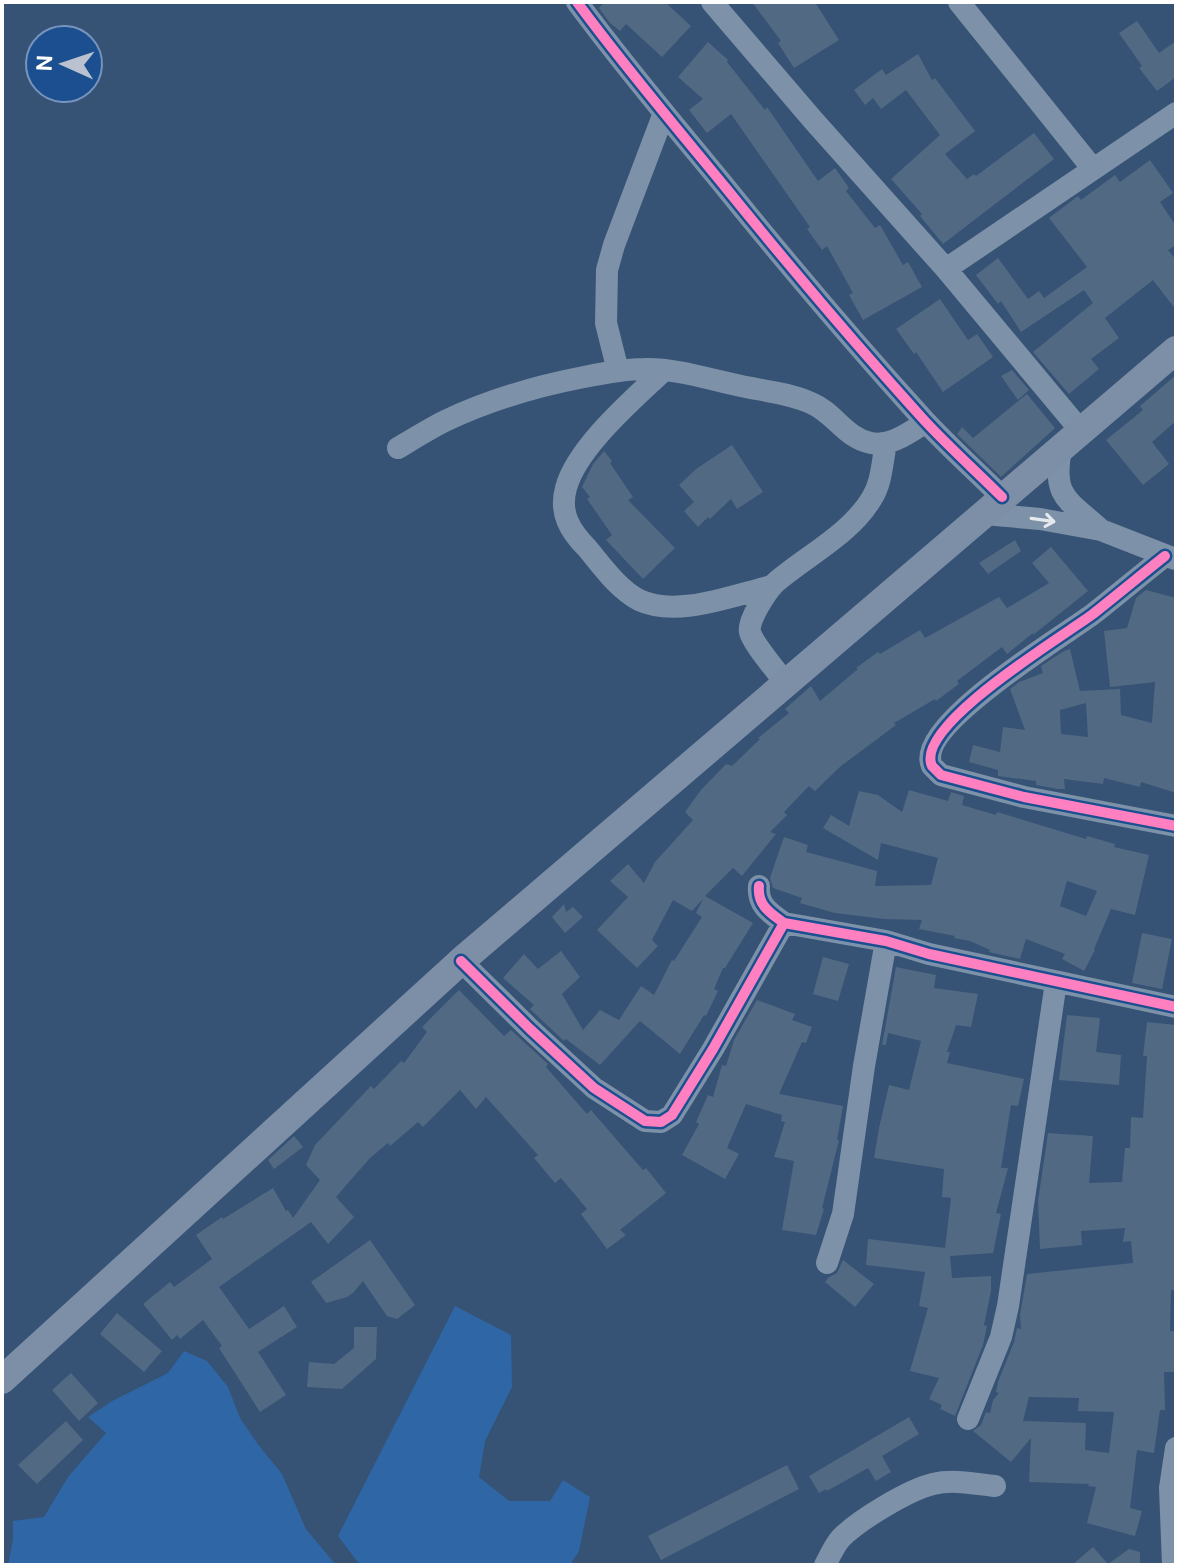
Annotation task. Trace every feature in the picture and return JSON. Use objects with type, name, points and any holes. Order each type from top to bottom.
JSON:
[{"type":"main road","points":[[2,1380],[461,961],[1176,350]]},
{"type":"street","points":[[577,2],[784,259],[926,422],[993,506],[1040,519],[1101,530],[1171,558]]},
{"type":"street","points":[[712,2],[946,269],[1071,440],[1057,468],[1060,489],[1101,530]]},
{"type":"street","points":[[959,2],[1093,169]]},
{"type":"street","points":[[618,371],[606,323],[607,270],[664,113]]},
{"type":"street","points":[[946,269],[1176,113]]},
{"type":"street","points":[[398,448],[444,422],[489,403],[543,386],[647,368],[780,393],[810,402],[827,411],[854,437],[870,443],[886,444],[926,422]]},
{"type":"street","points":[[663,371],[599,433],[571,473],[563,509],[568,524],[625,590],[639,600],[658,606],[695,605],[772,586]]},
{"type":"street","points":[[785,683],[750,633],[750,622],[772,586],[858,517],[879,483],[886,444]]},
{"type":"street","points":[[1171,558],[1001,677],[955,716],[935,744],[931,758],[932,767],[941,775],[1024,797],[1176,826]]},
{"type":"street","points":[[759,886],[761,904],[784,923],[886,941],[929,954],[1176,1007]]},
{"type":"street","points":[[461,961],[594,1088],[645,1121],[661,1122],[672,1115],[713,1049],[784,923]]},
{"type":"street","points":[[827,1263],[843,1214],[886,941]]},
{"type":"street","points":[[968,1419],[1001,1337],[1008,1306],[1056,982]]},
{"type":"street","points":[[1173,1565],[1170,1488],[1176,1448]]},
{"type":"street","points":[[825,1565],[842,1538],[865,1520],[914,1491],[934,1484],[954,1482],[995,1486]]},
{"type":"shaded area","points":[[455,1306],[511,1335],[512,1387],[485,1441],[479,1477],[509,1501],[550,1501],[563,1480],[590,1497],[579,1551],[570,1565],[360,1565],[338,1536]]},
{"type":"shaded area","points":[[184,1351],[207,1361],[228,1387],[240,1418],[282,1474],[306,1529],[336,1565],[8,1565],[13,1521],[44,1517],[68,1477],[106,1433],[88,1417],[112,1401],[168,1373]]},
{"type":"building","points":[[604,2],[665,2],[691,26],[662,57],[626,24],[620,31],[610,23],[599,8]]},
{"type":"building","points":[[752,2],[815,2],[839,40],[794,68],[778,43],[781,41]]},
{"type":"building","points":[[1137,21],[1159,53],[1176,41],[1176,77],[1157,91],[1139,68],[1142,66],[1119,33]]},
{"type":"building","points":[[708,42],[728,60],[765,110],[767,107],[818,181],[835,168],[849,188],[846,191],[875,228],[880,225],[903,265],[908,262],[922,287],[863,320],[849,295],[853,293],[827,246],[822,250],[807,229],[810,227],[731,114],[707,133],[689,110],[703,99],[678,77]]},
{"type":"building","points":[[918,54],[932,80],[935,78],[975,131],[945,154],[967,179],[974,174],[976,176],[1034,133],[1054,159],[943,244],[891,179],[940,135],[906,90],[881,109],[873,98],[865,105],[854,90],[882,69],[886,75]]},
{"type":"building","points":[[1150,160],[1173,193],[1160,202],[1176,226],[1176,245],[1168,250],[1176,260],[1176,310],[1153,280],[1105,318],[1119,338],[1091,359],[1099,369],[1069,394],[1033,352],[1093,303],[1084,290],[1021,332],[1001,301],[998,304],[976,275],[998,258],[1028,299],[1039,291],[1044,298],[1087,267],[1049,218],[1078,196],[1081,200],[1115,175],[1120,182]]},
{"type":"building","points":[[940,299],[968,340],[977,334],[993,357],[943,392],[896,329]]},
{"type":"building","points":[[1012,370],[1029,390],[1018,400],[1001,376]]},
{"type":"building","points":[[1176,375],[1176,421],[1152,442],[1169,464],[1143,485],[1106,440],[1143,410],[1140,406]]},
{"type":"building","points":[[1027,394],[1055,428],[1001,477],[957,434],[962,427],[973,438]]},
{"type":"building","points":[[732,445],[763,492],[737,509],[731,499],[698,527],[684,511],[694,502],[679,485],[696,469]]},
{"type":"building","points":[[604,451],[633,497],[628,500],[675,548],[643,579],[606,540],[612,535],[582,487],[593,464]]},
{"type":"building","points":[[1015,540],[1021,551],[988,574],[979,563]]},
{"type":"building","points":[[1051,547],[1088,591],[1007,654],[1002,647],[936,701],[894,723],[896,725],[841,766],[815,791],[809,786],[784,812],[787,815],[770,832],[776,834],[742,876],[733,868],[705,896],[753,923],[723,968],[714,989],[718,991],[706,1016],[680,1054],[640,1021],[600,1065],[566,1039],[564,1041],[530,1009],[534,1005],[503,978],[524,954],[538,969],[561,951],[580,977],[562,994],[583,1030],[600,1010],[619,1020],[641,986],[654,995],[672,960],[702,917],[696,913],[703,899],[692,911],[673,900],[652,940],[658,946],[637,968],[597,930],[628,897],[610,881],[628,864],[644,883],[655,862],[693,820],[685,812],[701,790],[726,764],[732,766],[758,738],[789,713],[785,709],[811,686],[820,701],[878,652],[880,654],[920,630],[925,638],[999,597],[1007,608],[1049,583],[1032,563]]},
{"type":"building","points":[[1146,590],[1176,598],[1176,793],[1141,782],[1140,787],[1104,778],[1103,784],[1064,779],[1065,789],[1058,789],[1036,785],[1036,781],[998,776],[998,770],[969,762],[973,745],[1000,752],[1003,727],[1025,730],[1010,689],[1043,673],[1041,666],[1070,649],[1080,691],[1120,689],[1121,715],[1152,723],[1155,682],[1110,687],[1104,631],[1127,628],[1136,598]],"holes":[[[1086,703],[1088,737],[1061,734],[1060,710]]]},
{"type":"building","points":[[909,790],[948,801],[951,792],[964,796],[962,805],[1149,855],[1135,915],[1111,909],[1084,971],[1062,959],[1065,954],[1026,939],[1020,959],[989,952],[955,936],[919,929],[922,920],[835,913],[800,903],[802,898],[773,888],[770,878],[784,837],[808,845],[806,852],[877,871],[875,886],[931,885],[938,858],[881,843],[878,860],[823,828],[831,815],[849,826],[859,791],[878,795],[902,812]],"holes":[[[1067,881],[1097,891],[1086,916],[1060,906]]]},
{"type":"building","points":[[564,904],[566,912],[573,907],[583,917],[565,933],[552,917]]},
{"type":"building","points":[[1142,933],[1172,939],[1162,989],[1132,983]]},
{"type":"building","points":[[823,957],[849,964],[838,1001],[813,994]]},
{"type":"building","points":[[896,967],[936,975],[934,988],[978,994],[971,1027],[956,1025],[947,1052],[950,1052],[947,1063],[1024,1079],[1018,1106],[1011,1105],[1001,1168],[1008,1168],[996,1213],[1001,1214],[993,1253],[950,1256],[952,1278],[991,1276],[983,1345],[955,1416],[929,1399],[939,1378],[910,1371],[928,1308],[919,1306],[925,1272],[866,1265],[868,1239],[945,1248],[951,1198],[942,1197],[944,1169],[874,1158],[889,1085],[909,1090],[921,1041],[888,1033],[886,1045],[882,1045]]},
{"type":"building","points":[[459,990],[504,1036],[511,1030],[548,1064],[546,1067],[587,1114],[591,1110],[666,1193],[620,1230],[626,1235],[607,1249],[581,1214],[587,1209],[561,1178],[555,1183],[534,1158],[538,1155],[486,1097],[476,1109],[460,1090],[423,1127],[418,1122],[370,1158],[336,1197],[354,1217],[328,1244],[311,1222],[219,1287],[249,1329],[284,1306],[297,1327],[258,1352],[286,1395],[260,1412],[219,1348],[222,1346],[203,1320],[180,1339],[177,1335],[172,1340],[143,1304],[170,1282],[174,1287],[212,1259],[196,1235],[222,1217],[273,1188],[293,1218],[320,1180],[306,1165],[315,1145],[371,1086],[374,1089],[401,1061],[404,1063],[427,1032],[422,1027]]},
{"type":"building","points":[[757,1000],[795,1014],[792,1020],[812,1027],[779,1094],[843,1106],[839,1140],[816,1235],[782,1230],[794,1161],[774,1157],[785,1122],[781,1121],[782,1115],[746,1104],[727,1148],[739,1154],[725,1179],[682,1155],[699,1124],[696,1122],[708,1095],[713,1097],[722,1065],[726,1066],[734,1040]]},
{"type":"building","points":[[1067,1015],[1100,1018],[1096,1052],[1121,1055],[1119,1085],[1059,1080]]},
{"type":"building","points":[[1147,1022],[1176,1025],[1176,1291],[1171,1290],[1170,1331],[1176,1331],[1176,1372],[1164,1372],[1165,1410],[1160,1410],[1154,1453],[1137,1450],[1130,1508],[1142,1511],[1135,1536],[1087,1523],[1096,1487],[1089,1484],[1029,1482],[1031,1438],[1011,1462],[973,1431],[981,1425],[986,1412],[990,1413],[993,1400],[999,1393],[996,1392],[998,1382],[1017,1328],[1021,1329],[1020,1315],[1027,1274],[1133,1263],[1131,1241],[1123,1242],[1125,1228],[1081,1231],[1082,1245],[1040,1249],[1038,1201],[1048,1133],[1093,1136],[1089,1183],[1122,1182],[1125,1148],[1130,1148],[1131,1117],[1143,1118],[1147,1056],[1143,1056]],"holes":[[[1029,1397],[1079,1398],[1078,1411],[1114,1412],[1109,1453],[1085,1450],[1086,1423],[1023,1421]]]},
{"type":"building","points":[[294,1136],[303,1147],[274,1169],[268,1160]]},
{"type":"building","points":[[370,1240],[415,1305],[397,1319],[387,1316],[363,1281],[347,1297],[326,1303],[311,1282]]},
{"type":"building","points":[[843,1260],[874,1284],[855,1307],[825,1282],[837,1273]]},
{"type":"building","points":[[117,1313],[162,1351],[144,1372],[100,1334]]},
{"type":"building","points":[[354,1327],[377,1327],[376,1359],[342,1389],[307,1387],[309,1362],[334,1364],[354,1348]]},
{"type":"building","points":[[71,1373],[98,1403],[79,1421],[52,1390]]},
{"type":"building","points":[[909,1417],[919,1434],[882,1456],[891,1472],[876,1481],[868,1468],[819,1493],[809,1476]]},
{"type":"building","points":[[66,1421],[83,1440],[37,1484],[18,1465]]},
{"type":"building","points":[[787,1465],[799,1489],[661,1560],[648,1536]]},
{"type":"building","points":[[1093,1547],[1108,1564],[1129,1549],[1140,1552],[1140,1565],[1072,1565]]},
{"type":"cycle path","points":[[577,2],[650,96],[848,334],[924,420],[1002,497]]},
{"type":"cycle path","points":[[1165,556],[1093,614],[967,706],[945,728],[932,749],[932,766],[941,775],[1024,797],[1176,826]]},
{"type":"cycle path","points":[[759,886],[762,903],[784,923],[886,941],[929,954],[1176,1007]]},
{"type":"cycle path","points":[[461,961],[594,1088],[645,1121],[661,1122],[672,1115],[713,1049],[784,923]]}]
